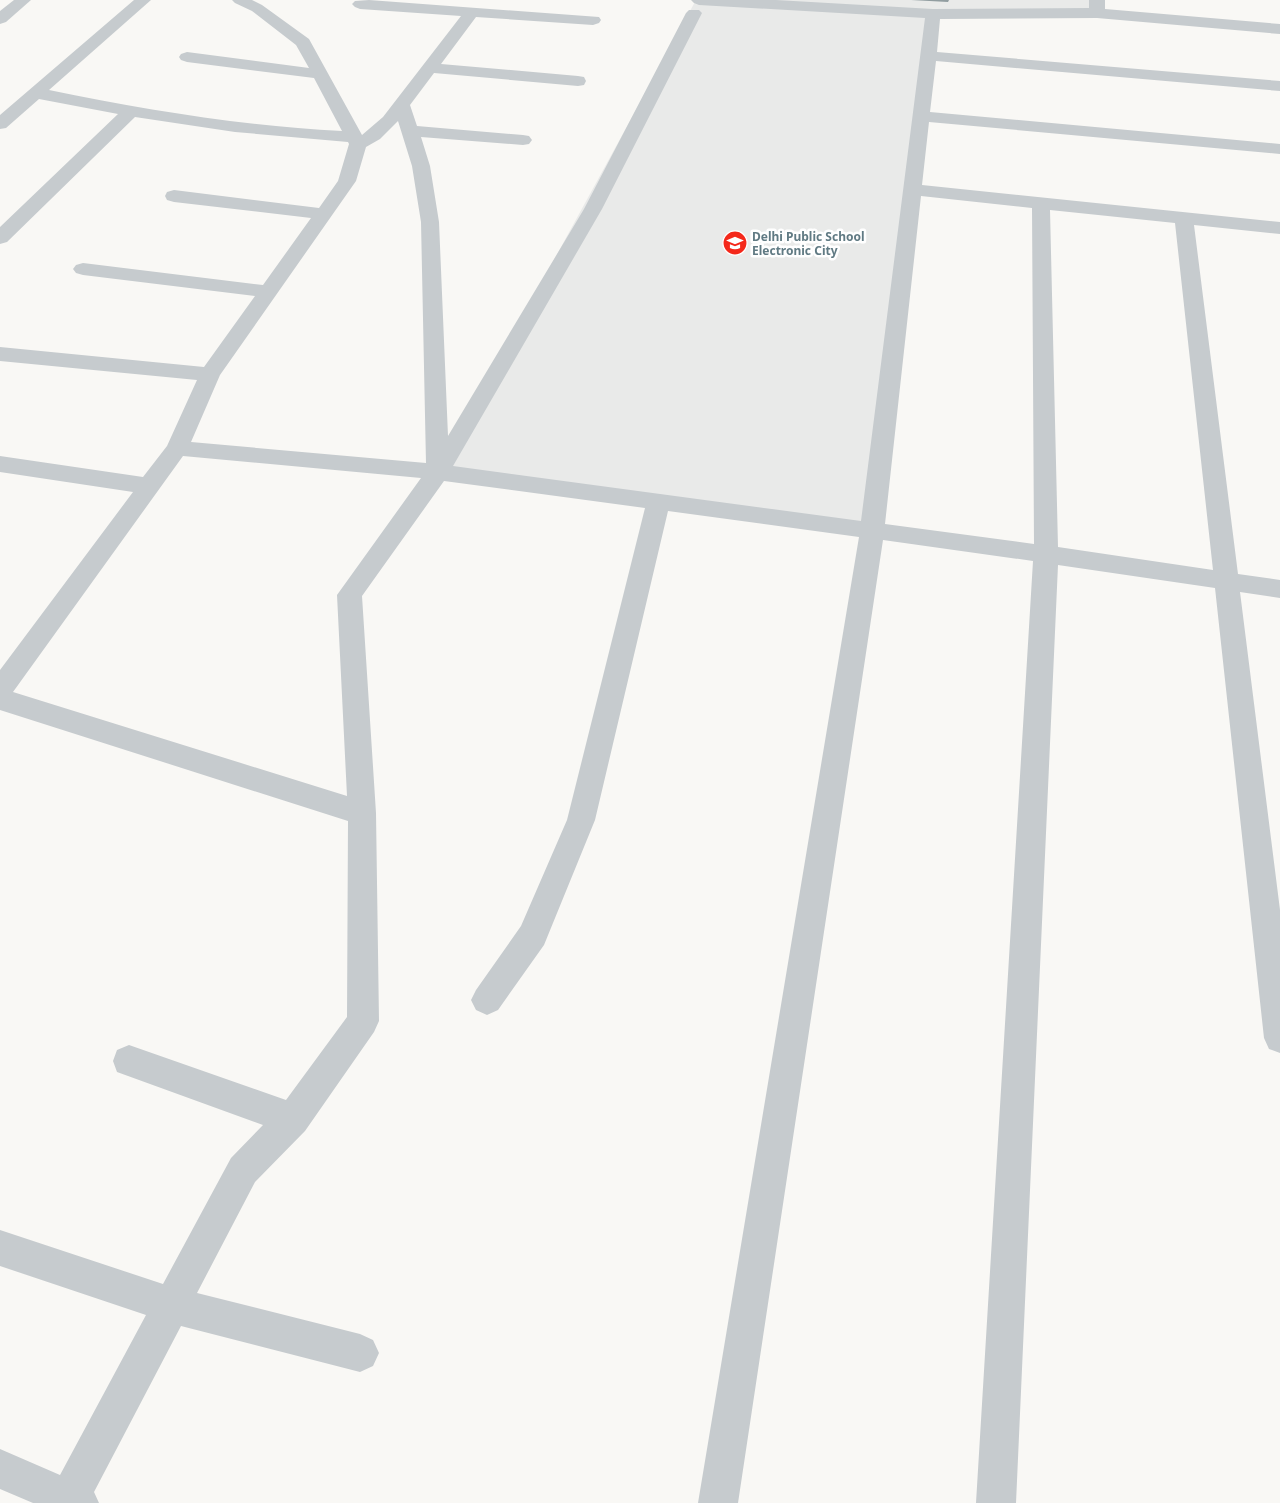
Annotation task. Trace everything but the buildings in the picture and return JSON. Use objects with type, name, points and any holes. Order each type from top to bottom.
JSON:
[{"type":"street","points":[[0,19],[23,0]]},
{"type":"street","points":[[0,124],[143,0]]},
{"type":"street","points":[[0,690],[177,448],[210,374],[347,181],[356,140],[303,42],[257,8],[240,0]]},
{"type":"street","points":[[360,4],[593,20]]},
{"type":"street","points":[[0,1469],[72,1502],[171,1305],[243,1170],[293,1119],[363,1021],[362,813],[349,595],[438,472],[593,209],[697,7],[933,14],[1097,7],[1280,29]]},
{"type":"street","points":[[37,93],[130,112],[275,132],[356,140],[374,135],[402,105],[471,13]]},
{"type":"street","points":[[718,1503],[872,531],[933,14]]},
{"type":"street","points":[[929,56],[1280,86]]},
{"type":"street","points":[[187,57],[320,74]]},
{"type":"street","points":[[430,68],[578,81]]},
{"type":"street","points":[[402,105],[421,166],[430,222],[438,472]]},
{"type":"street","points":[[0,238],[130,112]]},
{"type":"street","points":[[922,116],[1280,150]]},
{"type":"street","points":[[410,131],[524,140]]},
{"type":"street","points":[[913,190],[1280,228]]},
{"type":"street","points":[[174,196],[324,214]]},
{"type":"street","points":[[996,1503],[1046,554],[1041,204]]},
{"type":"street","points":[[1184,218],[1280,1038]]},
{"type":"street","points":[[83,269],[268,292]]},
{"type":"street","points":[[0,354],[210,374]]},
{"type":"street","points":[[177,448],[438,472],[1046,554],[1280,589]]},
{"type":"street","points":[[0,464],[149,486]]},
{"type":"street","points":[[487,1000],[532,935],[581,820],[658,502]]},
{"type":"street","points":[[0,699],[362,813]]},
{"type":"street","points":[[129,1060],[293,1119]]},
{"type":"street","points":[[0,1248],[171,1305],[360,1353]]},
{"type":"shaded area","name":"Delhi Public School Electronic City","points":[[696,0],[1098,0],[1097,13],[933,14],[872,531],[438,472]]},
{"type":"place","name":"Delhi Public School Electronic City","points":[[735,243]]}]
